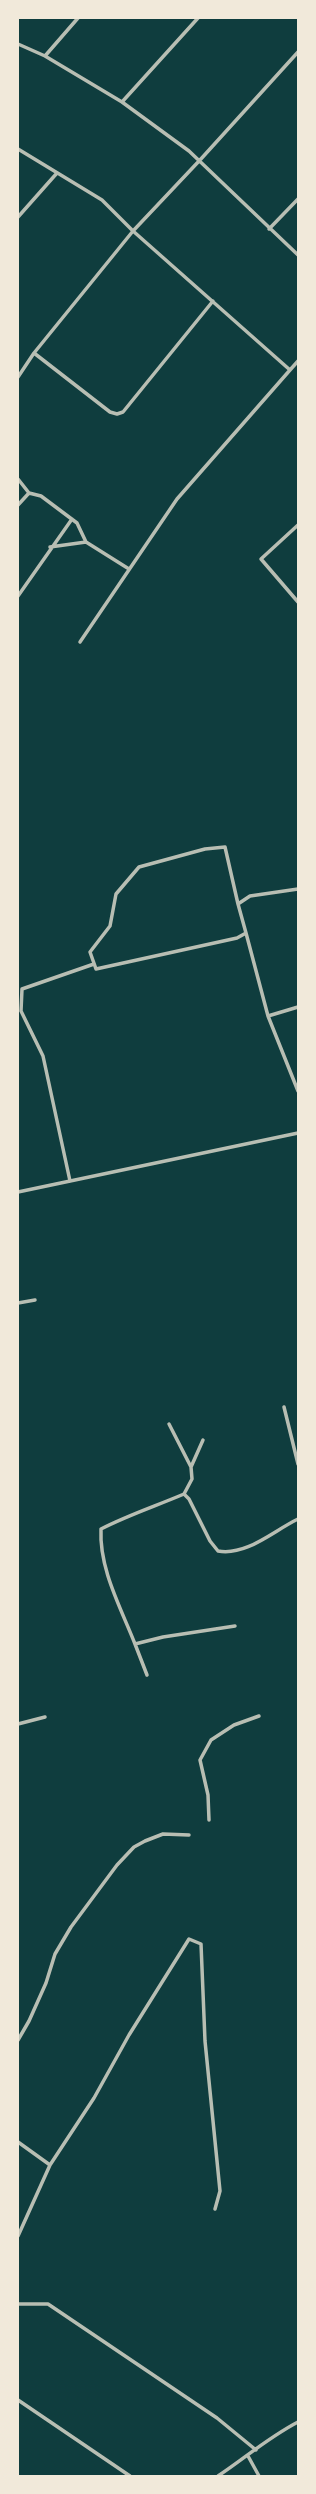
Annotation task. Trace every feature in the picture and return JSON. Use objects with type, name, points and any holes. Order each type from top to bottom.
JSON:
[{"type":"street","points":[[45,56],[78,18]]},
{"type":"street","points":[[122,102],[198,18]]},
{"type":"street","points":[[18,44],[45,56],[122,102],[200,160],[269,229],[298,255]]},
{"type":"street","points":[[18,377],[34,353],[133,230],[200,160],[298,52]]},
{"type":"street","points":[[18,149],[102,200],[133,230],[290,370]]},
{"type":"street","points":[[18,218],[57,173]]},
{"type":"street","points":[[269,229],[298,199]]},
{"type":"street","points":[[34,353],[110,412],[117,414],[123,412],[213,301]]},
{"type":"street","points":[[80,642],[177,499],[298,361]]},
{"type":"street","points":[[18,479],[29,493],[41,496],[77,523],[86,542],[129,569]]},
{"type":"street","points":[[18,505],[29,493]]},
{"type":"street","points":[[18,596],[33,576],[50,547],[72,519]]},
{"type":"street","points":[[298,525],[261,559],[298,602]]},
{"type":"street","points":[[50,547],[86,542]]},
{"type":"street","points":[[246,933],[237,938],[96,968],[90,952],[110,926],[116,894],[140,867],[205,849],[225,847],[238,904],[246,933],[268,1016],[298,1091]]},
{"type":"street","points":[[238,904],[250,896],[298,889]]},
{"type":"street","points":[[70,1181],[43,1056],[20,1010],[22,989],[94,964]]},
{"type":"street","points":[[268,1016],[298,1007]]},
{"type":"street","points":[[18,1192],[298,1133]]},
{"type":"street","points":[[18,1303],[35,1300]]},
{"type":"street","points":[[284,1407],[298,1464]]},
{"type":"street","points":[[147,1675],[112,1591],[100,1542],[101,1529],[126,1516],[184,1494],[192,1479],[191,1467],[169,1424]]},
{"type":"street","points":[[191,1467],[203,1440]]},
{"type":"street","points":[[184,1494],[189,1499],[210,1541],[218,1551],[230,1553],[251,1545],[298,1519]]},
{"type":"street","points":[[135,1644],[163,1637],[234,1626]]},
{"type":"street","points":[[18,1724],[45,1716]]},
{"type":"street","points":[[209,1820],[208,1795],[200,1760],[211,1740],[234,1725],[259,1716]]},
{"type":"street","points":[[18,2040],[43,1989],[55,1954],[71,1927],[117,1865],[134,1847],[145,1841],[163,1834],[189,1835]]},
{"type":"street","points":[[18,2236],[50,2165],[94,2098],[129,2034],[189,1939],[201,1944],[205,2041],[220,2191],[215,2209]]},
{"type":"street","points":[[18,2142],[50,2165]]},
{"type":"street","points":[[18,2304],[48,2304],[217,2418],[256,2450]]},
{"type":"street","points":[[18,2400],[130,2476]]},
{"type":"street","points":[[218,2476],[256,2450],[273,2434],[298,2422]]},
{"type":"street","points":[[248,2456],[259,2476]]}]
